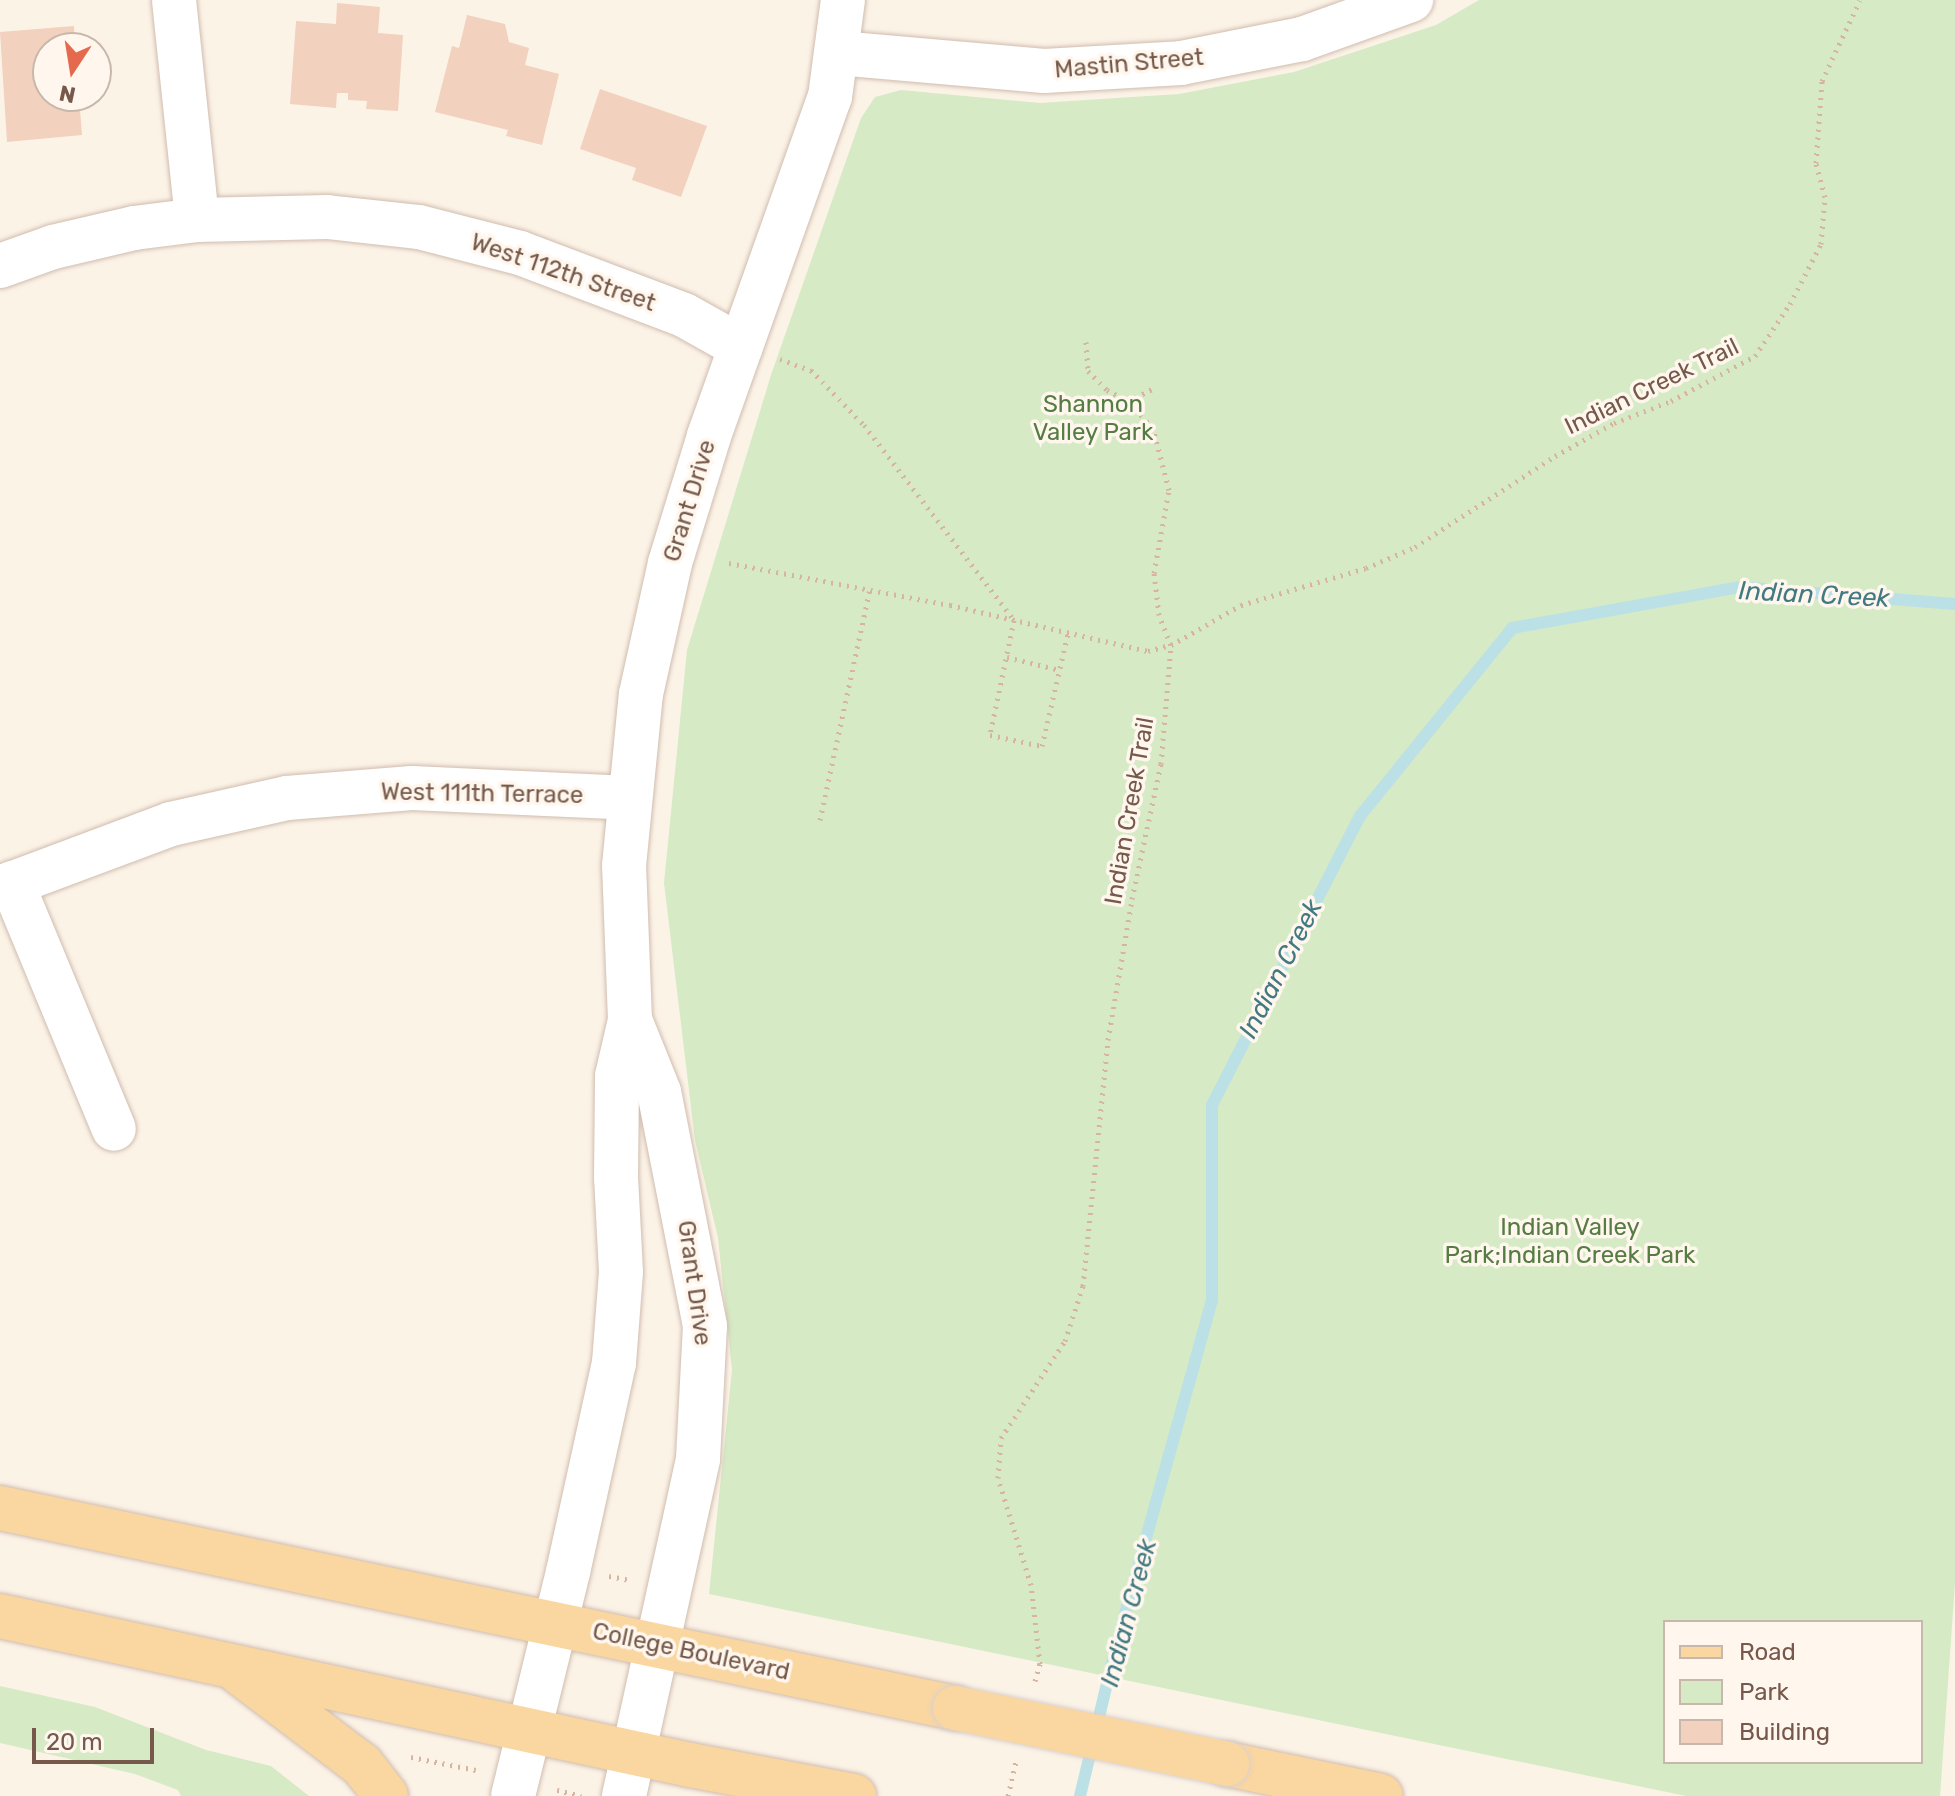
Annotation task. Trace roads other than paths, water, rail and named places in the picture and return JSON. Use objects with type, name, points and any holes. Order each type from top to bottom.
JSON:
[{"type":"main road","name":"College Boulevard","points":[[0,1508],[1381,1796]]},
{"type":"main road","points":[[0,1616],[529,1730],[854,1796]]},
{"type":"main road","points":[[227,1663],[362,1765],[386,1796]]},
{"type":"street","points":[[174,0],[197,220]]},
{"type":"street","name":"Grant Drive","points":[[514,1785],[555,1624],[614,1363],[621,1272],[616,1178],[617,1076],[630,1020],[624,931],[630,798],[641,694],[670,563],[741,347],[830,97],[843,0]]},
{"type":"street","name":"Mastin Street","points":[[838,53],[1044,71],[1181,63],[1302,39],[1411,0]]},
{"type":"street","name":"West 112th Street","points":[[0,266],[53,247],[134,228],[197,220],[327,217],[419,227],[520,253],[684,315],[741,347]]},
{"type":"street","name":"West 111th Terrace","points":[[114,1129],[6,886],[171,824],[287,798],[412,788],[630,798]]},
{"type":"street","name":"Grant Drive","points":[[624,1796],[698,1459],[705,1326],[659,1092],[630,1020]]},
{"type":"waterway","name":"Indian Creek","points":[[1080,1796],[1115,1650],[1212,1300],[1212,1105],[1360,816],[1512,628],[1739,587],[1955,604]]},
{"type":"park label","name":"Shannon Valley Park","points":[[1093,419]]},
{"type":"park label","name":"Indian Valley Park;Indian Creek Park","points":[[1570,1242]]}]
